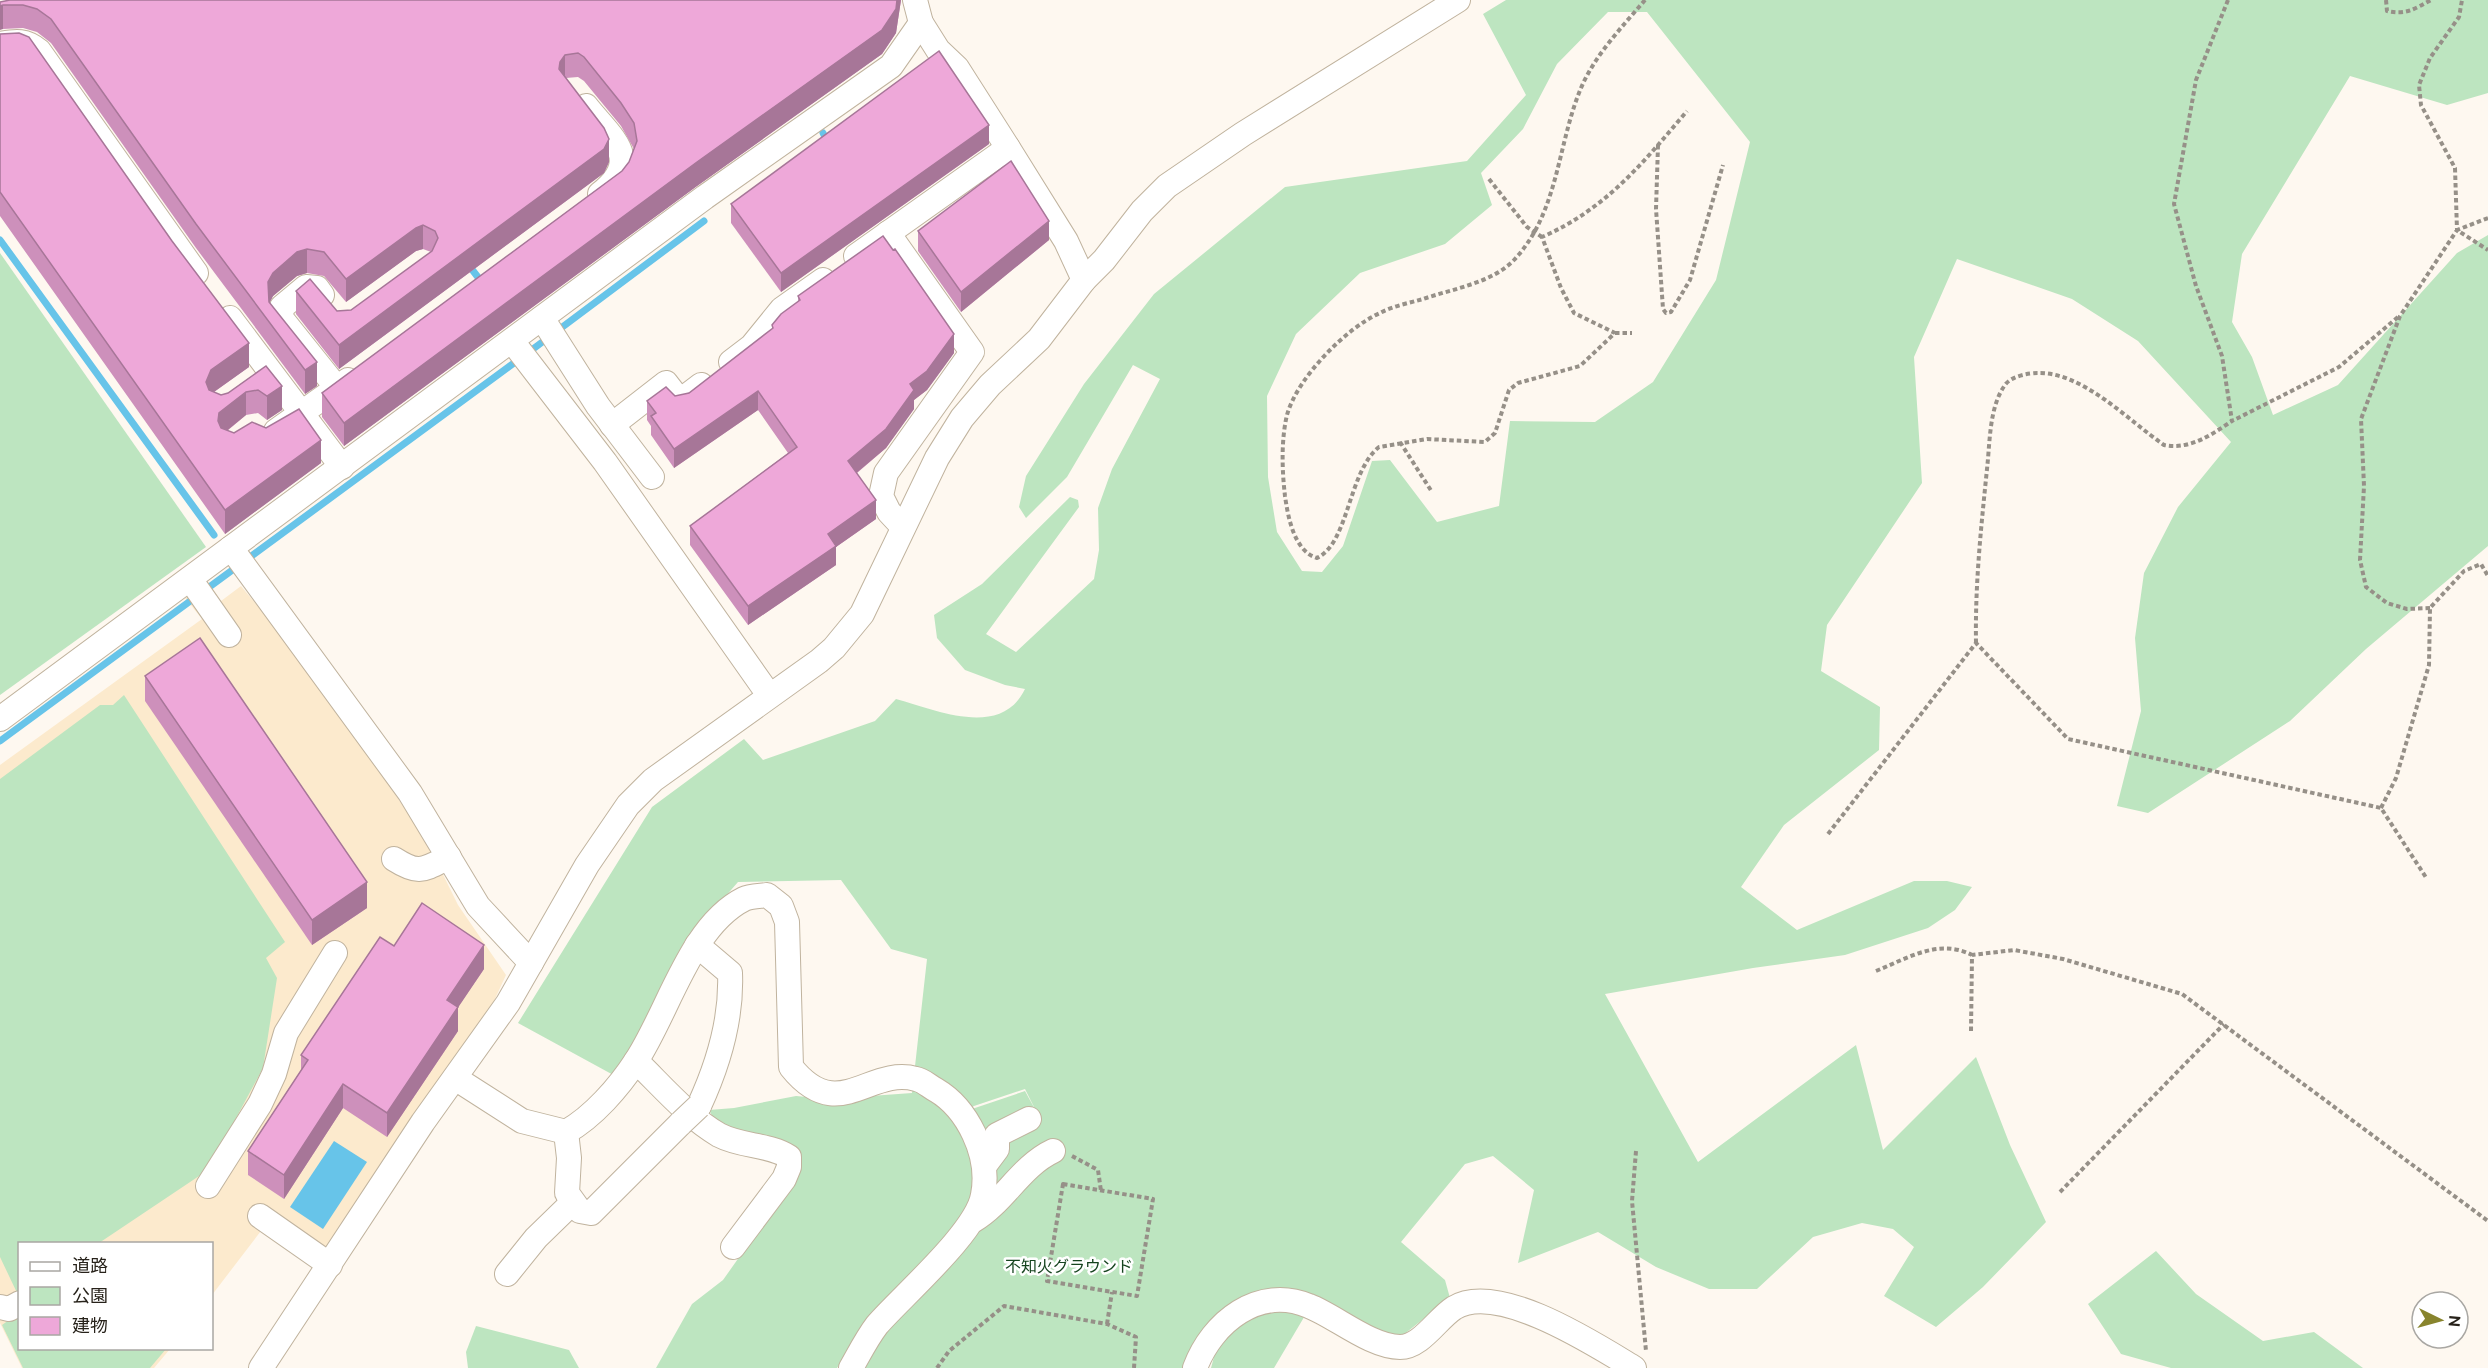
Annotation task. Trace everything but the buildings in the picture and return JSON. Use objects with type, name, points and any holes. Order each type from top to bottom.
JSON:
[{"type":"street","points":[[261,1368],[455,1078],[508,1003],[587,865],[628,805],[653,780],[819,661],[849,632],[862,614],[902,526],[937,458],[962,418],[990,386],[1039,339],[1084,280],[1104,260],[1142,211],[1167,186],[1317,86],[1458,0]]},
{"type":"street","points":[[918,11],[938,50],[957,68],[1066,241],[1084,280]]},
{"type":"street","points":[[0,719],[198,591],[240,559],[342,467],[520,351],[705,197],[891,66],[918,11]]},
{"type":"street","points":[[0,44],[19,41],[39,51],[184,256],[342,467]]},
{"type":"street","points":[[573,90],[617,146],[623,160],[621,173],[614,183],[579,210]]},
{"type":"street","points":[[612,425],[666,383],[680,401],[752,346],[782,309],[1008,148]]},
{"type":"street","points":[[888,233],[972,352],[886,473],[880,496],[889,512],[902,526]]},
{"type":"street","points":[[336,314],[317,288],[306,288],[282,307],[282,318],[337,388]]},
{"type":"street","points":[[548,329],[612,425],[652,477]]},
{"type":"street","points":[[520,351],[612,472],[769,695]]},
{"type":"street","points":[[254,427],[264,438],[302,414],[369,363]]},
{"type":"street","points":[[249,384],[269,370]]},
{"type":"street","points":[[240,559],[410,793],[478,906],[531,963]]},
{"type":"street","points":[[198,591],[229,635]]},
{"type":"street","points":[[394,858],[411,869],[426,868],[449,858]]},
{"type":"street","points":[[455,1078],[522,1121],[566,1132],[581,1124],[636,1061],[697,945],[726,911],[746,897],[767,895],[781,906],[788,922],[791,1067],[803,1081],[826,1093],[851,1092],[890,1079],[916,1079],[953,1100],[974,1132],[985,1164],[983,1198],[970,1222],[922,1281],[877,1326],[851,1368]]},
{"type":"street","points":[[566,1132],[569,1158],[567,1193],[572,1203],[580,1211],[591,1213],[699,1106],[722,1044],[730,974],[697,945]]},
{"type":"street","points":[[208,1185],[260,1104],[274,1074],[286,1033],[335,953]]},
{"type":"street","points":[[636,1061],[680,1103],[718,1134],[744,1145],[780,1151],[789,1156],[789,1167],[784,1179],[734,1247]]},
{"type":"street","points":[[985,1164],[997,1149],[997,1135],[1029,1119]]},
{"type":"street","points":[[970,1222],[1007,1194],[1041,1157],[1053,1151]]},
{"type":"street","points":[[507,1274],[536,1238],[572,1203]]},
{"type":"street","points":[[260,1216],[330,1265]]},
{"type":"street","points":[[1195,1368],[1224,1322],[1241,1309],[1264,1301],[1290,1300],[1309,1306],[1380,1342],[1402,1347],[1414,1343],[1445,1314],[1459,1305],[1493,1303],[1536,1314],[1640,1364]]},
{"type":"street","points":[[0,1307],[9,1309],[18,1304]]},
{"type":"path","points":[[1615,333],[1580,366],[1518,383],[1509,390],[1495,433],[1490,439],[1485,441],[1427,439],[1400,442],[1387,444],[1373,452],[1359,474],[1341,527],[1324,555],[1317,558],[1311,556],[1294,535],[1285,497],[1283,457],[1287,416],[1294,396],[1324,357],[1357,325],[1381,312],[1485,279],[1514,260],[1534,232],[1553,191],[1581,87],[1595,62],[1645,0]]},
{"type":"path","points":[[2228,0],[2196,80],[2174,204],[2196,286],[2222,356],[2232,421]]},
{"type":"path","points":[[2386,0],[2387,11],[2412,13],[2431,0]]},
{"type":"path","points":[[2457,230],[2455,168],[2421,105],[2419,85],[2430,58],[2458,17],[2462,0]]},
{"type":"path","points":[[1542,237],[1568,226],[1618,189],[1687,111]]},
{"type":"path","points":[[1658,144],[1656,209],[1663,309],[1666,313],[1671,312],[1690,280],[1723,165]]},
{"type":"path","points":[[1489,179],[1534,232],[1542,237],[1561,288],[1574,313],[1615,333],[1632,333]]},
{"type":"path","points":[[2430,608],[2408,609],[2387,603],[2366,586],[2360,560],[2364,486],[2361,418],[2400,316],[2457,230],[2488,218]]},
{"type":"path","points":[[2457,230],[2488,250]]},
{"type":"path","points":[[1828,834],[1976,643],[1975,591],[1989,457],[1996,407],[2006,383],[2019,376],[2039,373],[2060,377],[2084,387],[2164,445],[2175,447],[2204,440],[2232,421],[2339,367],[2400,316]]},
{"type":"path","points":[[1400,442],[1432,492]]},
{"type":"path","points":[[2381,808],[2396,778],[2429,666],[2430,608],[2464,571],[2481,564],[2488,576]]},
{"type":"path","points":[[1976,643],[2068,739],[2381,808],[2427,879]]},
{"type":"path","points":[[1876,971],[1933,947],[1958,948],[1972,955],[2014,950],[2063,959],[2182,994],[2488,1221]]},
{"type":"path","points":[[1971,1031],[1972,955]]},
{"type":"path","points":[[2060,1192],[2224,1024]]},
{"type":"path","points":[[1636,1151],[1632,1201],[1640,1364]]},
{"type":"path","points":[[1098,1170],[1101,1191]]},
{"type":"path","points":[[1063,1184],[1101,1191],[1154,1199],[1137,1296],[1047,1281],[1063,1184]]},
{"type":"path","points":[[1107,1324],[1112,1292]]},
{"type":"path","points":[[937,1368],[949,1351],[1004,1306],[1107,1324],[1136,1337],[1134,1368]]},
{"type":"shaded area","points":[[208,582],[221,601],[241,586],[281,634],[369,755],[426,840],[458,905],[506,975],[494,1001],[444,1071],[320,1267],[264,1227],[213,1294],[213,1242],[18,1242],[18,1350],[169,1350],[154,1368],[22,1368],[0,1323],[0,765],[202,619],[185,598]]},
{"type":"green space","name":"不知火グラウンド","points":[[1506,0],[2488,0],[2488,93],[2447,105],[2350,76],[2242,254],[2232,322],[2252,357],[2273,415],[2338,385],[2457,253],[2488,235],[2488,546],[2366,649],[2290,721],[2148,813],[2117,806],[2141,711],[2135,638],[2144,573],[2178,507],[2231,442],[2138,341],[2072,299],[1957,259],[1914,357],[1922,483],[1827,625],[1821,671],[1880,707],[1879,750],[1784,825],[1741,887],[1797,930],[1914,881],[1947,881],[1972,887],[1955,910],[1928,928],[1845,955],[1753,968],[1605,994],[1698,1162],[1856,1045],[1883,1150],[1976,1057],[2010,1145],[2046,1222],[1983,1287],[1936,1327],[1884,1296],[1914,1247],[1893,1229],[1862,1223],[1813,1237],[1757,1289],[1709,1289],[1656,1267],[1598,1232],[1518,1263],[1534,1190],[1493,1156],[1465,1164],[1401,1242],[1445,1280],[1450,1298],[1398,1339],[1313,1302],[1274,1368],[1211,1368],[1218,1342],[1188,1368],[864,1368],[882,1336],[987,1195],[969,1110],[1025,1091],[1037,1113],[1025,1089],[974,1106],[959,1116],[971,1135],[975,1193],[957,1224],[896,1294],[874,1310],[837,1368],[656,1368],[692,1304],[723,1280],[774,1208],[799,1158],[716,1123],[709,1110],[734,1108],[796,1096],[829,1099],[912,1093],[927,959],[891,949],[841,880],[738,882],[684,944],[617,1077],[518,1023],[652,807],[744,739],[763,760],[875,721],[896,699],[966,717],[984,717],[1000,713],[1014,704],[1025,689],[1005,685],[965,670],[937,638],[934,615],[982,584],[1070,497],[1078,500],[1079,507],[986,634],[1016,652],[1094,579],[1099,550],[1098,508],[1112,469],[1160,379],[1133,365],[1067,477],[1026,518],[1019,507],[1026,476],[1084,384],[1154,294],[1285,187],[1467,161],[1526,95],[1483,14]],"holes":[[[1608,12],[1647,12],[1750,142],[1716,280],[1653,382],[1595,422],[1510,421],[1499,506],[1437,522],[1390,460],[1372,461],[1343,546],[1322,572],[1302,571],[1277,532],[1268,477],[1267,396],[1296,334],[1360,273],[1445,244],[1492,205],[1481,173],[1523,129],[1557,64]]]},
{"type":"green space","points":[[0,253],[206,547],[0,695]]},
{"type":"green space","points":[[124,695],[285,942],[266,958],[277,978],[263,1068],[208,1170],[100,1242],[18,1242],[18,1295],[0,1257],[0,779],[100,705],[113,705]]},
{"type":"green space","points":[[2156,1251],[2196,1294],[2263,1341],[2314,1332],[2363,1368],[2171,1368],[2121,1354],[2088,1304]]},
{"type":"green space","points":[[18,1314],[18,1350],[165,1350],[150,1368],[23,1368],[2,1325]]},
{"type":"green space","points":[[476,1326],[569,1350],[579,1368],[468,1368],[466,1352]]},
{"type":"water","points":[[334,1141],[367,1162],[323,1229],[290,1207]]},
{"type":"waterway","points":[[0,741],[704,221]]},
{"type":"waterway","points":[[0,240],[214,535]]},
{"type":"waterway","points":[[467,263],[484,285]]}]
